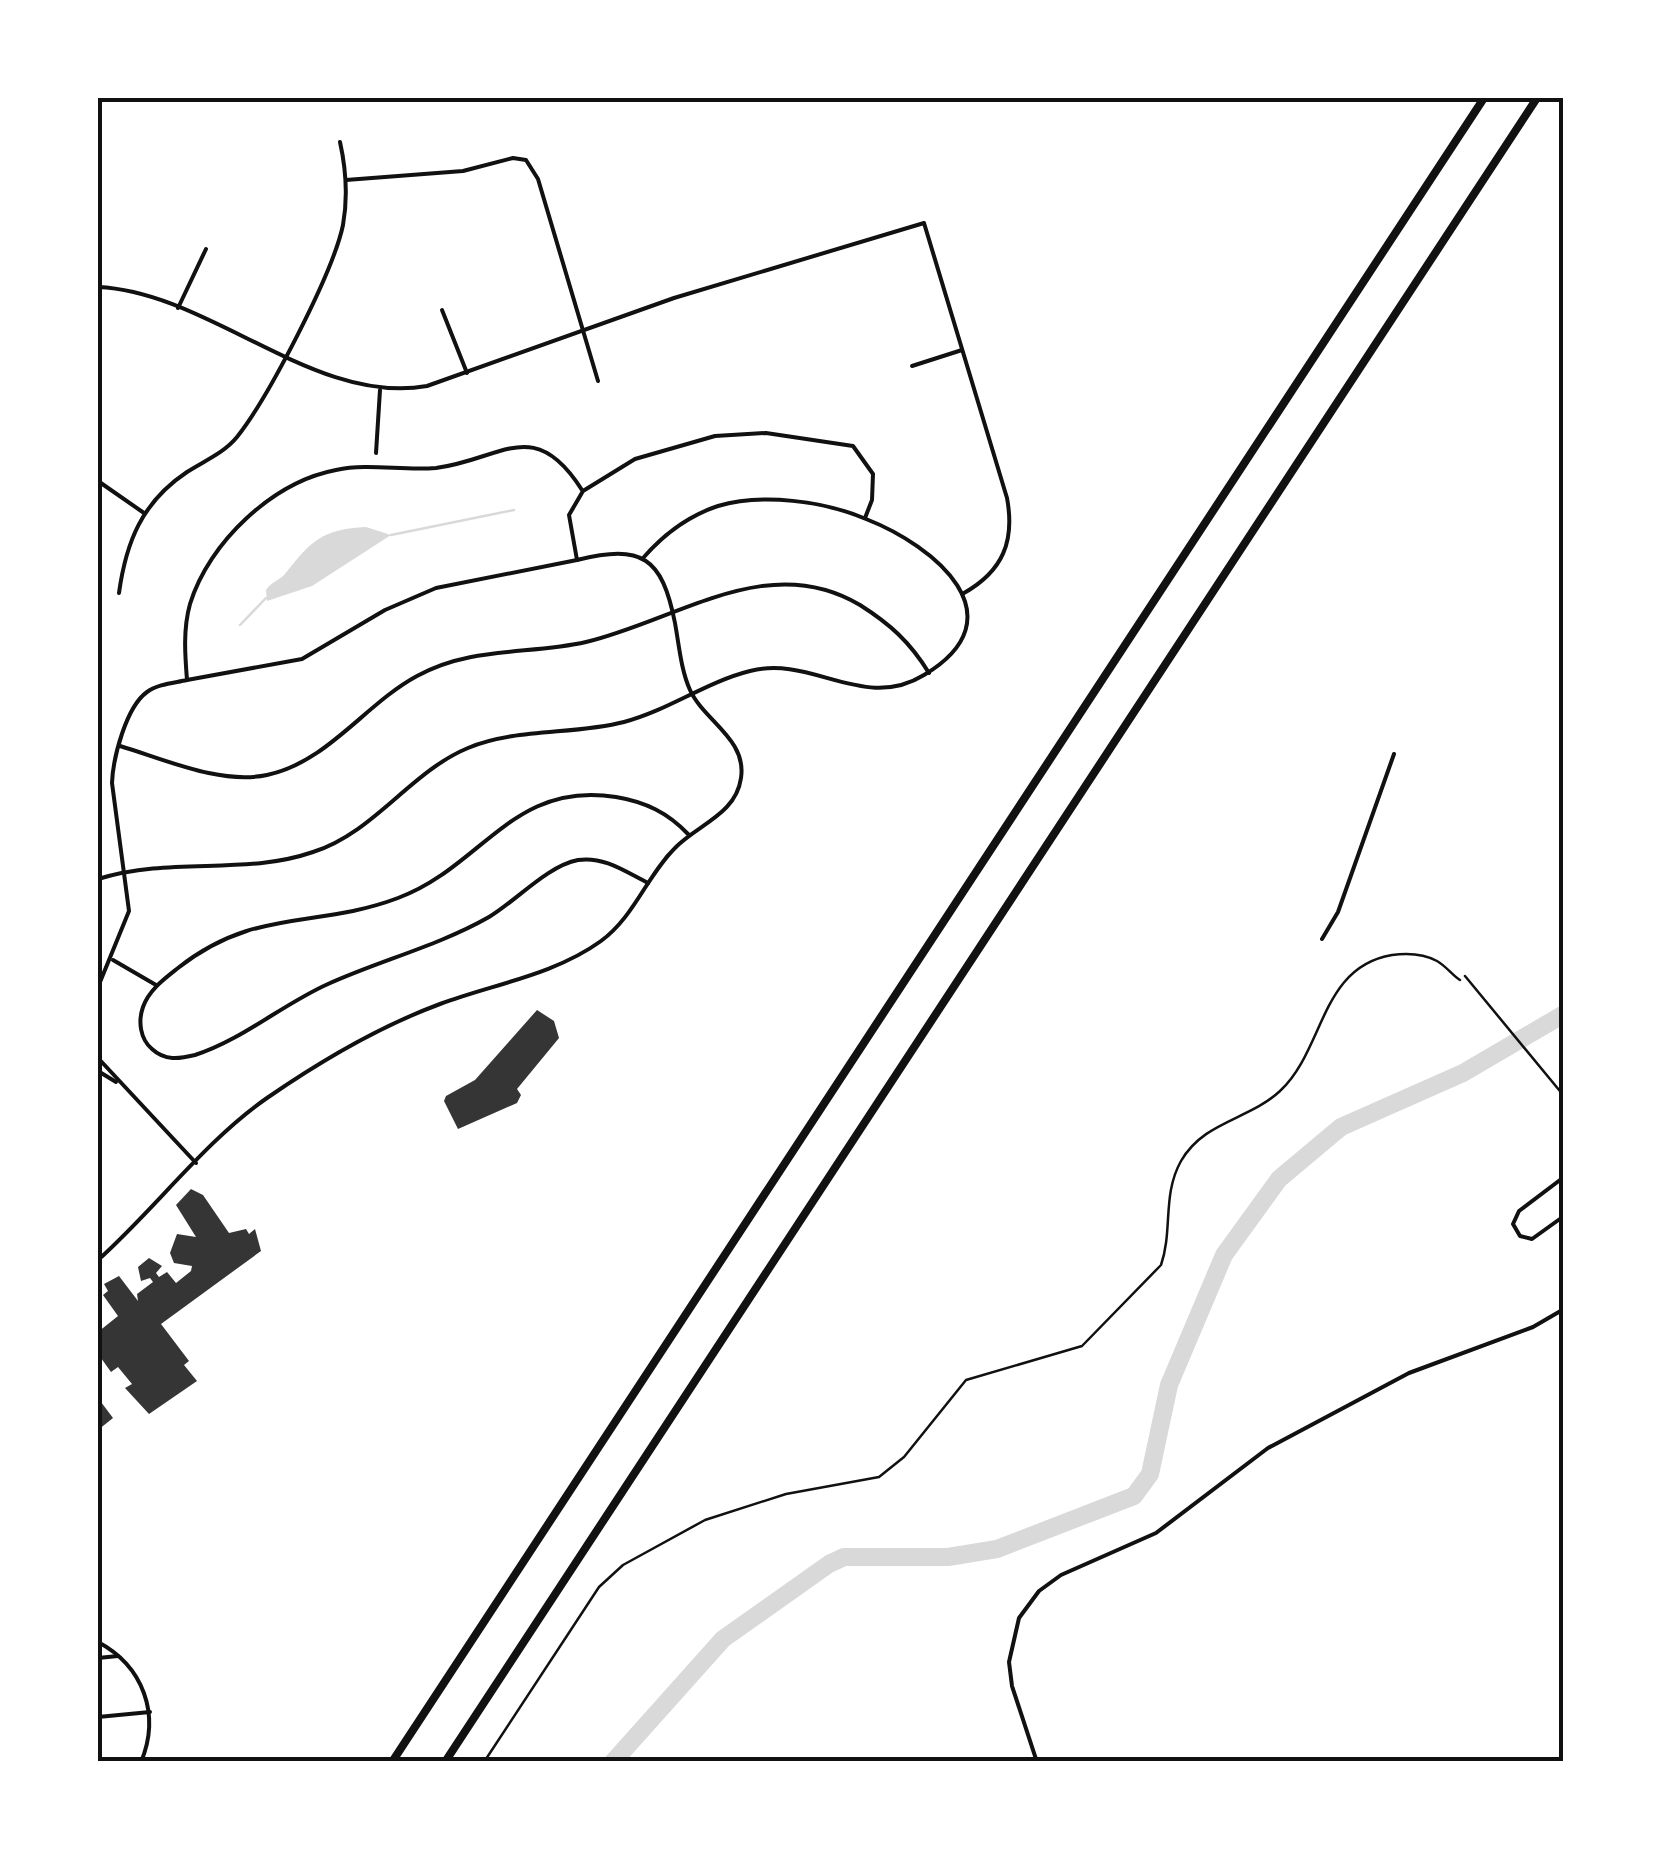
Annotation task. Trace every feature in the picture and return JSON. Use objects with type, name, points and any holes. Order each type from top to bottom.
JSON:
[{"type":"highway","points":[[392,1762],[1484,98]]},
{"type":"highway","points":[[445,1762],[1537,98]]},
{"type":"street","points":[[119,594],[128,546],[144,513],[163,491],[235,440],[286,355],[338,245],[346,180],[340,142]]},
{"type":"street","points":[[346,180],[463,171],[513,158],[526,160],[538,179],[598,381]]},
{"type":"street","points":[[98,287],[125,290],[178,308],[380,390],[427,386],[674,298],[924,223],[1007,498],[1012,534],[991,574],[964,593]]},
{"type":"street","points":[[178,308],[206,248]]},
{"type":"street","points":[[442,310],[467,373]]},
{"type":"street","points":[[912,366],[962,350]]},
{"type":"street","points":[[376,453],[380,390]]},
{"type":"street","points":[[577,560],[569,515],[583,491],[657,450],[714,436],[766,432],[854,446],[870,463],[875,486],[864,518]]},
{"type":"street","points":[[187,680],[187,617],[198,583],[230,536],[271,500],[305,478],[364,466],[442,467],[511,445],[528,445],[556,458],[583,491]]},
{"type":"street","points":[[98,481],[144,513]]},
{"type":"street","points":[[98,878],[170,864],[272,863],[308,854],[356,832],[432,769],[470,747],[620,723],[763,668],[785,667],[871,691],[897,688],[949,658],[965,636],[969,622],[964,593],[915,545],[864,518],[780,501],[738,502],[690,517],[668,532],[644,558]]},
{"type":"street","points":[[98,987],[129,910],[112,783],[120,746],[145,693],[187,680],[302,659],[385,610],[436,588],[619,551],[644,558],[664,580],[693,696],[732,741],[742,771],[738,791],[726,810],[688,834],[614,931],[582,954],[436,1006],[352,1044],[265,1100],[98,1260]]},
{"type":"street","points":[[120,746],[233,776],[266,776],[309,759],[397,688],[443,664],[480,653],[582,643],[750,586],[782,582],[838,592],[892,625],[929,673]]},
{"type":"street","points":[[1322,939],[1338,912],[1394,754]]},
{"type":"street","points":[[648,884],[604,861],[572,862],[465,929],[328,984],[231,1037],[181,1058],[168,1058],[152,1050],[143,1036],[140,1021],[156,985],[201,952],[259,925],[365,908],[422,888],[452,869],[504,823],[560,797],[594,794],[633,800],[662,812],[688,834]]},
{"type":"street","points":[[112,959],[156,985]]},
{"type":"street","points":[[98,1058],[116,1082],[196,1164]]},
{"type":"street","points":[[98,1071],[116,1082]]},
{"type":"street","points":[[1564,1177],[1519,1212],[1513,1224],[1520,1236],[1532,1238],[1564,1216]]},
{"type":"street","points":[[1037,1762],[1012,1686],[1009,1662],[1014,1628],[1039,1591],[1061,1576],[1156,1533],[1268,1448],[1409,1374],[1533,1327],[1564,1309]]},
{"type":"street","points":[[98,1642],[118,1656],[136,1677],[150,1712],[141,1762]]},
{"type":"street","points":[[98,1658],[118,1656]]},
{"type":"street","points":[[98,1717],[150,1712]]},
{"type":"lane","points":[[1465,976],[1562,1094]]},
{"type":"path","points":[[484,1762],[599,1588],[622,1565],[738,1508],[880,1477],[904,1457],[966,1380],[1058,1356],[1092,1338],[1120,1301],[1161,1265],[1169,1191],[1183,1156],[1218,1124],[1280,1091],[1296,1072],[1335,992],[1350,974],[1380,958],[1412,954],[1433,959],[1458,981]]},
{"type":"shaded area","points":[[366,527],[391,535],[312,586],[267,601],[268,587],[318,539]]},
{"type":"building","points":[[537,1010],[554,1021],[559,1038],[517,1089],[521,1095],[517,1103],[458,1129],[444,1101],[446,1096],[475,1080]]},
{"type":"building","points":[[191,1189],[203,1195],[229,1233],[246,1229],[249,1234],[255,1229],[261,1251],[161,1324],[189,1361],[184,1365],[197,1381],[149,1414],[125,1388],[132,1384],[118,1367],[111,1372],[101,1358],[98,1360],[98,1332],[118,1316],[103,1295],[108,1291],[104,1284],[119,1276],[138,1301],[137,1294],[153,1282],[150,1278],[141,1281],[138,1267],[149,1258],[162,1266],[156,1273],[159,1277],[167,1272],[176,1283],[191,1271],[192,1266],[174,1263],[170,1253],[177,1234],[196,1237],[176,1205]]},
{"type":"building","points":[[98,1398],[113,1418],[98,1430]]},
{"type":"waterway","points":[[391,535],[514,510]]},
{"type":"waterway","points":[[240,625],[266,598]]},
{"type":"waterway","points":[[613,1762],[723,1639],[829,1564],[844,1557],[948,1557],[997,1549],[1134,1496],[1150,1474],[1169,1385],[1224,1255],[1279,1179],[1341,1127],[1463,1073],[1564,1014]]}]
